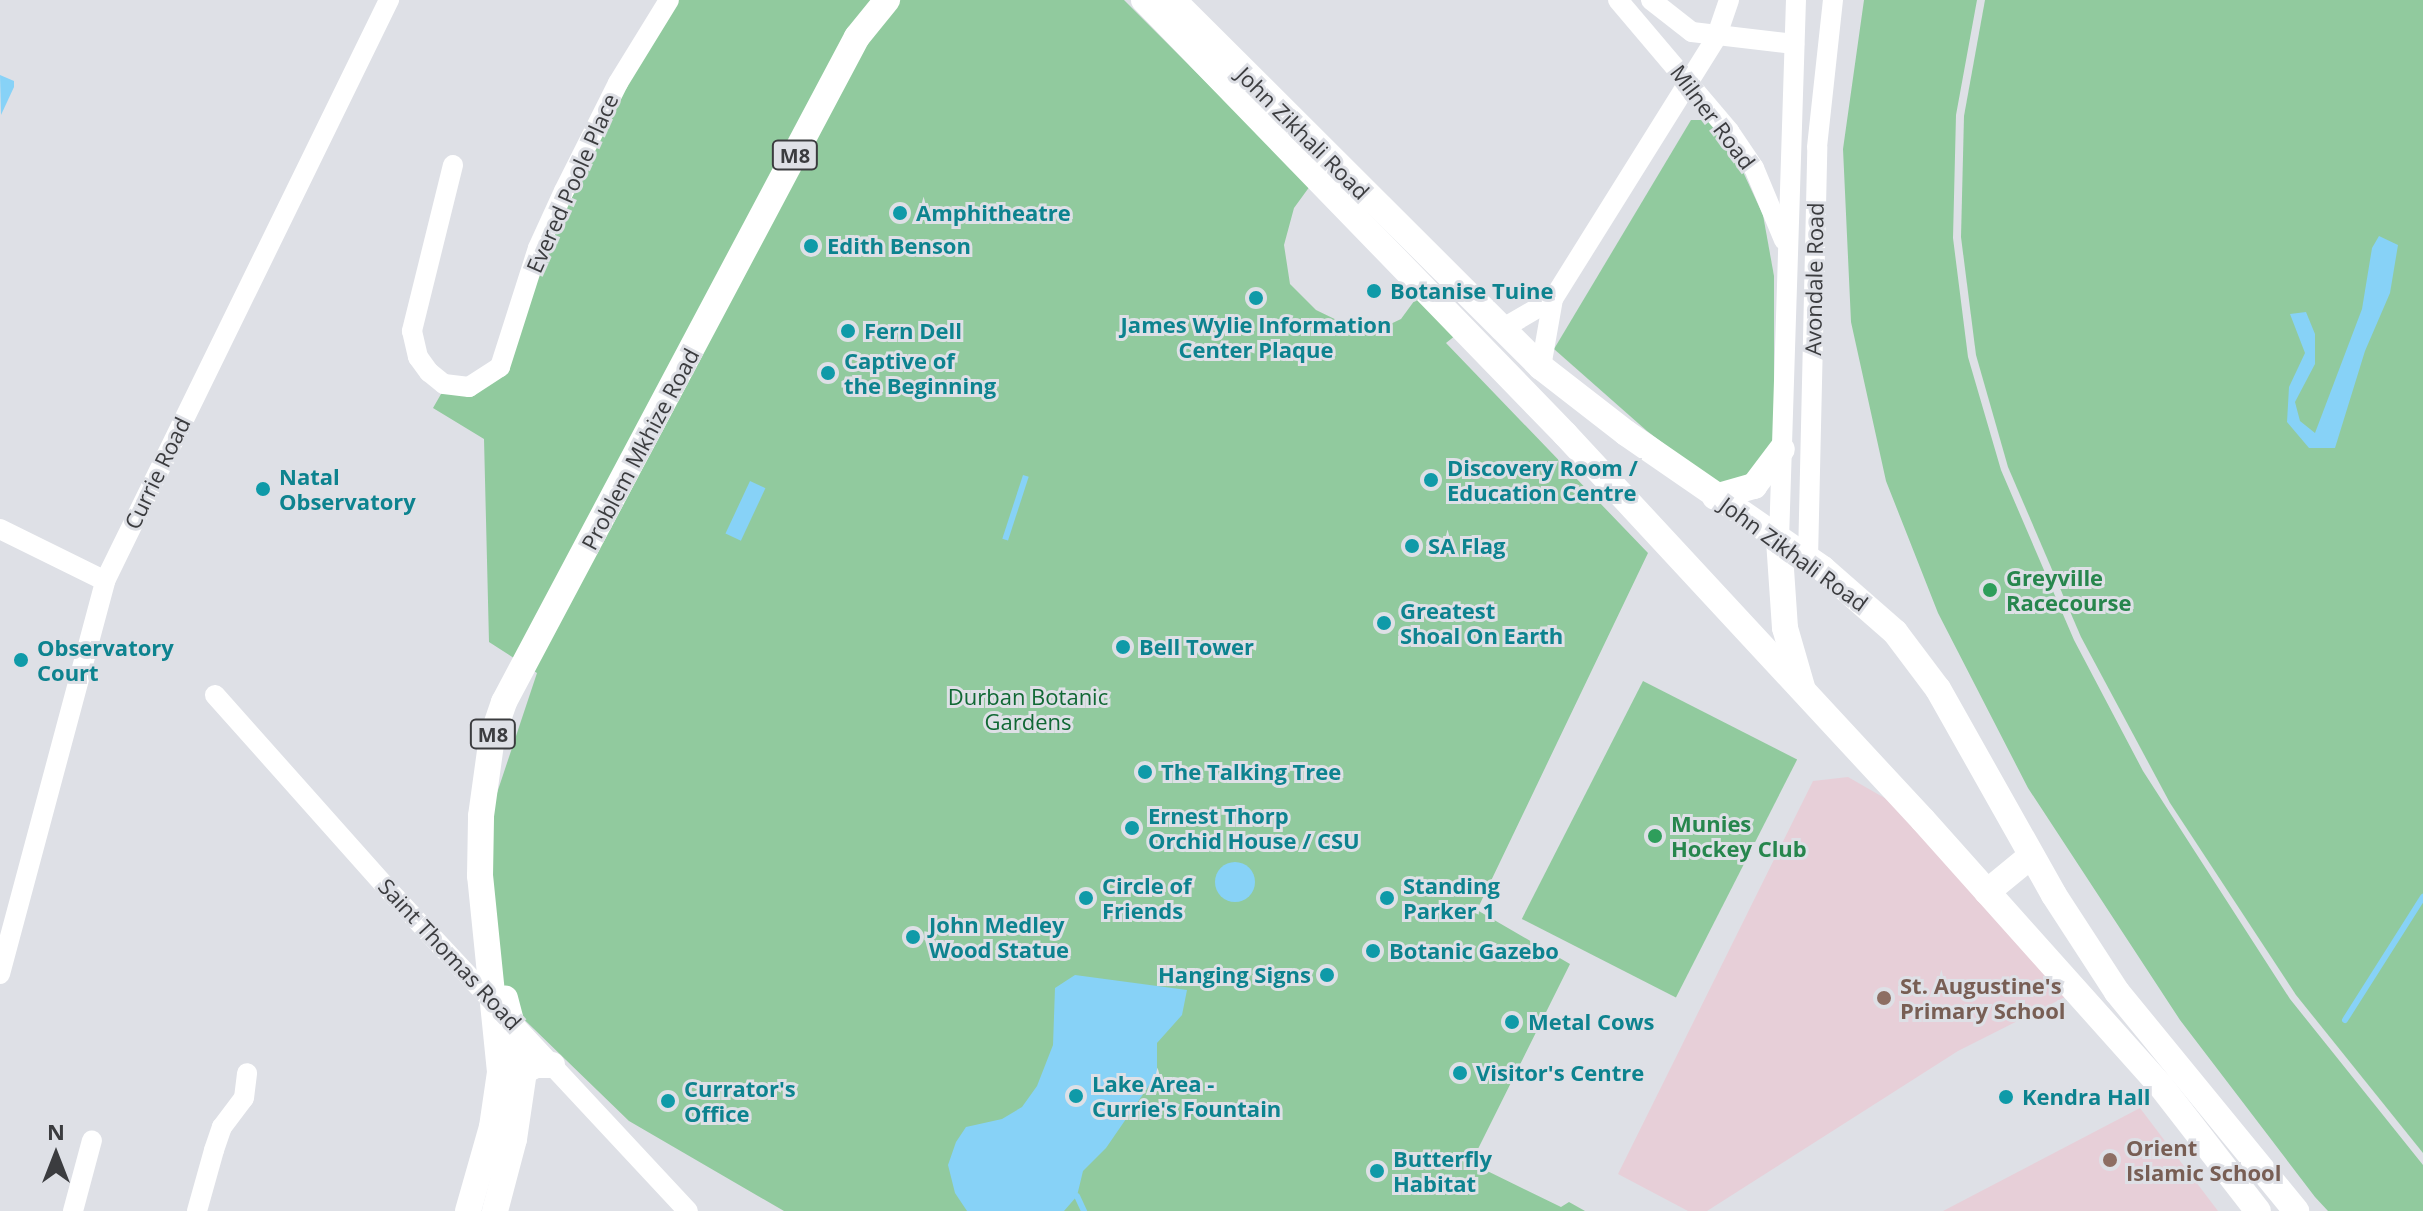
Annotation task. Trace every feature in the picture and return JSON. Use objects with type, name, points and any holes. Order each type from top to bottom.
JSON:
[{"type":"main road","name":"Problem Mkhize Road","points":[[486,925],[481,816],[492,737],[504,702],[857,37],[887,0]]},
{"type":"main road","name":"John Zikhali Road","points":[[1144,0],[1565,434],[1987,892],[2161,1086],[2258,1211]]},
{"type":"main road","name":"John Zikhali Road","points":[[1173,0],[1500,330],[1541,367],[1715,497],[1815,564],[1866,603],[1915,657],[2031,856],[2117,992],[2296,1211]]},
{"type":"main road","points":[[1715,497],[1754,486],[1782,449]]},
{"type":"main road","points":[[1779,540],[1782,605],[1804,694]]},
{"type":"main road","points":[[1782,605],[1815,564]]},
{"type":"main road","points":[[1987,892],[2031,856]]},
{"type":"main road","name":"M8","points":[[486,925],[479,968],[501,1008],[524,1071],[495,1211]]},
{"type":"main road","name":"M8","points":[[468,1211],[497,1100],[501,1008],[486,925]]},
{"type":"main road","points":[[524,1071],[536,1065],[552,1065]]},
{"type":"street","name":"Currie Road","points":[[0,974],[105,581],[389,0]]},
{"type":"street","name":"Evered Poole Place","points":[[453,165],[412,331],[418,357],[429,372],[444,384],[469,387],[500,367],[538,248],[564,191],[618,83],[669,0]]},
{"type":"street","name":"Milner Road","points":[[1618,0],[1689,81],[1754,168],[1787,247]]},
{"type":"street","name":"Milner Road","points":[[1651,0],[1676,24],[1716,38],[1794,44]]},
{"type":"street","points":[[1541,367],[1553,299],[1716,38],[1729,0]]},
{"type":"street","name":"Avondale Road","points":[[1779,540],[1796,0]]},
{"type":"street","name":"Avondale Road","points":[[1815,564],[1817,147],[1833,0]]},
{"type":"street","points":[[1500,330],[1553,299]]},
{"type":"street","points":[[0,529],[105,581]]},
{"type":"street","name":"Saint Thomas Road","points":[[215,695],[479,968]]},
{"type":"street","name":"Saint Thomas Road","points":[[501,1008],[688,1211]]},
{"type":"street","points":[[197,1211],[222,1127],[244,1098],[247,1073]]},
{"type":"street","points":[[73,1211],[92,1140]]},
{"type":"shaded area","name":"St. Augustine's Primary School","points":[[1848,777],[1923,820],[2075,992],[1958,1051],[1707,1211],[1688,1211],[1618,1174],[1813,781]]},
{"type":"shaded area","name":"Orient Islamic School","points":[[2140,1108],[2218,1211],[1943,1211]]},
{"type":"green space","name":"Durban Botanic Gardens","points":[[673,0],[1124,0],[1310,186],[1294,208],[1284,245],[1290,284],[1316,310],[1347,325],[1380,329],[1401,319],[1420,293],[1456,335],[1446,343],[1648,553],[1477,910],[1570,964],[1471,1163],[1561,1207],[1569,1202],[1585,1211],[784,1211],[629,1121],[502,998],[487,823],[537,673],[489,642],[484,439],[433,408],[445,387],[486,384],[563,200]]},
{"type":"green space","name":"Greyville Racecourse","points":[[1864,0],[1977,0],[1956,115],[1953,238],[1968,357],[2001,470],[2074,640],[2143,771],[2290,999],[2423,1165],[2423,1211],[2328,1211],[2315,1197],[2180,1020],[2028,788],[1938,613],[1886,481],[1851,322],[1843,149]]},
{"type":"green space","points":[[1985,0],[2423,0],[2423,1153],[2296,995],[2170,803],[2081,637],[2008,467],[1976,355],[1961,237],[1964,116]]},
{"type":"green space","points":[[1691,120],[1711,120],[1732,148],[1763,215],[1774,276],[1774,447],[1764,467],[1733,485],[1714,482],[1647,431],[1554,349]]},
{"type":"green space","name":"Munies Hockey Club","points":[[1643,681],[1797,760],[1676,997],[1522,919]]},
{"type":"water","points":[[0,75],[14,81],[1,115]]},
{"type":"water","points":[[2379,236],[2398,245],[2390,293],[2365,351],[2335,448],[2309,448],[2287,422],[2289,387],[2305,353],[2290,314],[2306,312],[2315,334],[2315,364],[2295,402],[2300,421],[2315,433],[2362,309],[2372,248]]},
{"type":"water","points":[[1023,475],[1029,477],[1008,541],[1002,539]]},
{"type":"water","points":[[750,481],[765,488],[741,541],[725,534]]},
{"type":"water","points":[[1235,862],[1249,868],[1255,882],[1249,896],[1235,902],[1221,896],[1215,882],[1221,868]]},
{"type":"water","points":[[1075,975],[1187,990],[1182,1015],[1157,1043],[1157,1074],[1106,1148],[1083,1171],[1077,1196],[1064,1211],[967,1211],[955,1193],[948,1165],[956,1142],[966,1127],[1002,1119],[1022,1107],[1037,1086],[1053,1045],[1055,988]]},
{"type":"waterway","points":[[2345,1020],[2423,897]]},
{"type":"waterway","points":[[1077,1196],[1084,1211]]},
{"type":"place","name":"Amphitheatre","points":[[900,213]]},
{"type":"place","name":"Edith Benson","points":[[811,246]]},
{"type":"place","name":"Botanise Tuine","points":[[1374,291]]},
{"type":"place","name":"James Wylie Information Center Plaque","points":[[1256,298]]},
{"type":"place","name":"Fern Dell","points":[[848,331]]},
{"type":"place","name":"Captive of the Beginning","points":[[828,373]]},
{"type":"place","name":"Discovery Room / Education Centre","points":[[1431,480]]},
{"type":"place","name":"Natal Observatory","points":[[263,489]]},
{"type":"place","name":"SA Flag","points":[[1412,546]]},
{"type":"place","name":"Greyville Racecourse","points":[[1990,590]]},
{"type":"place","name":"Greatest Shoal On Earth","points":[[1384,623]]},
{"type":"place","name":"Bell Tower","points":[[1123,647]]},
{"type":"place","name":"Observatory Court","points":[[21,660]]},
{"type":"place","name":"The Talking Tree","points":[[1145,772]]},
{"type":"place","name":"Ernest Thorp Orchid House / CSU","points":[[1132,828]]},
{"type":"place","name":"Munies Hockey Club","points":[[1655,836]]},
{"type":"place","name":"Circle of Friends","points":[[1086,898]]},
{"type":"place","name":"Standing Parker 1","points":[[1387,898]]},
{"type":"place","name":"John Medley Wood Statue","points":[[913,937]]},
{"type":"place","name":"Botanic Gazebo","points":[[1373,951]]},
{"type":"place","name":"Hanging Signs","points":[[1327,975]]},
{"type":"place","name":"St. Augustine's Primary School","points":[[1884,998]]},
{"type":"place","name":"Metal Cows","points":[[1512,1022]]},
{"type":"place","name":"Visitor's Centre","points":[[1460,1073]]},
{"type":"place","name":"Lake Area - Currie's Fountain","points":[[1076,1096]]},
{"type":"place","name":"Kendra Hall","points":[[2006,1097]]},
{"type":"place","name":"Currator's Office","points":[[668,1101]]},
{"type":"place","name":"Orient Islamic School","points":[[2110,1160]]},
{"type":"place","name":"Butterfly Habitat","points":[[1377,1171]]}]
